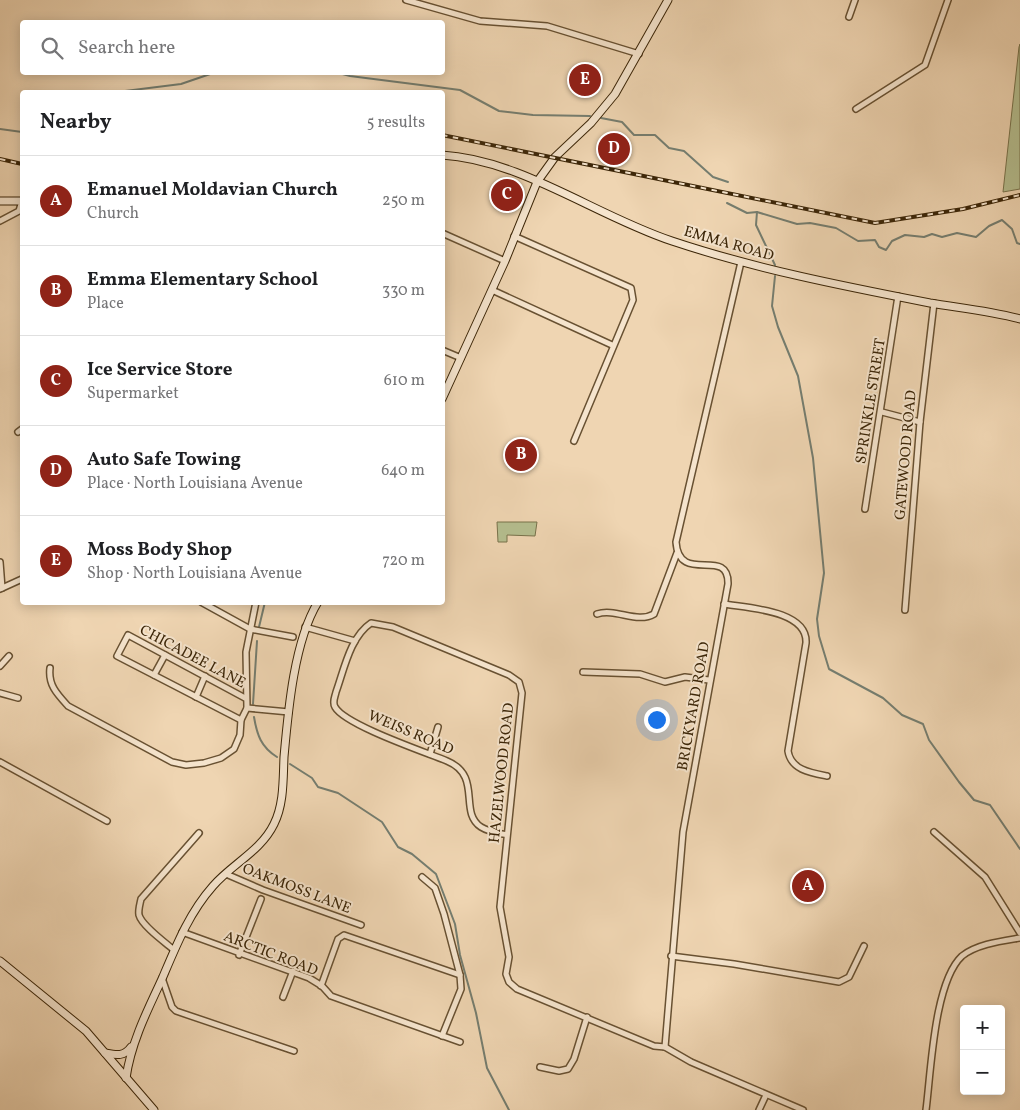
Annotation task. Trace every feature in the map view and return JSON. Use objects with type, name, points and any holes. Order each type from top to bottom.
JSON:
[{"type":"street","points":[[406,0],[480,20],[547,26],[640,54]]},
{"type":"street","points":[[445,393],[505,261],[537,182],[555,158],[602,110],[625,80],[668,0]]},
{"type":"street","points":[[849,16],[855,0]]},
{"type":"street","points":[[856,109],[925,65],[948,0]]},
{"type":"street","name":"EMMA ROAD","points":[[445,155],[462,156],[497,164],[614,219],[671,240],[742,262],[898,296],[1018,316]]},
{"type":"street","points":[[0,201],[20,201]]},
{"type":"street","points":[[0,221],[19,211],[20,208]]},
{"type":"street","points":[[445,234],[505,261]]},
{"type":"street","points":[[514,236],[631,288],[633,300],[612,345],[574,441]]},
{"type":"street","points":[[597,614],[610,612],[644,618],[654,614],[677,553],[676,542],[742,262]]},
{"type":"street","points":[[492,290],[612,345]]},
{"type":"street","name":"SPRINKLE STREET","points":[[865,509],[882,412],[898,296]]},
{"type":"street","name":"GATEWOOD ROAD","points":[[904,610],[920,422],[934,303]]},
{"type":"street","points":[[445,351],[461,358]]},
{"type":"street","points":[[882,412],[920,422]]},
{"type":"street","name":"BRICKYARD ROAD","points":[[665,1047],[671,956],[683,832],[709,680],[728,584],[726,572],[716,565],[688,563],[681,560],[677,553]]},
{"type":"street","points":[[0,562],[1,589],[20,580]]},
{"type":"street","points":[[724,604],[781,614],[797,624],[805,632],[806,642],[788,751],[792,762],[800,768],[827,776]]},
{"type":"street","points":[[206,605],[250,629],[293,637]]},
{"type":"street","points":[[50,668],[49,676],[54,692],[68,706],[172,762],[186,765],[204,763],[220,758],[234,749],[240,735],[241,720],[247,708],[246,652],[255,605]]},
{"type":"street","points":[[126,1078],[135,1040],[182,932],[200,903],[226,874],[260,844],[277,817],[282,793],[289,712],[305,627],[316,605]]},
{"type":"street","name":"HAZELWOOD ROAD","points":[[355,640],[363,628],[370,623],[393,627],[509,675],[519,682],[522,693],[500,907],[509,957],[506,974],[509,982],[517,989],[654,1046],[665,1047]]},
{"type":"street","points":[[305,627],[355,640]]},
{"type":"street","name":"CHICADEE LANE","points":[[154,674],[117,656],[128,635],[246,698]]},
{"type":"street","name":"WEISS ROAD","points":[[355,640],[333,701],[335,707],[344,716],[371,730],[456,765],[467,778],[471,815],[479,826],[488,831],[507,835]]},
{"type":"street","points":[[165,655],[154,674],[241,720]]},
{"type":"street","points":[[0,666],[9,656]]},
{"type":"street","points":[[584,672],[640,674],[665,682],[689,677],[709,680]]},
{"type":"street","points":[[196,697],[205,676]]},
{"type":"street","points":[[0,693],[18,698]]},
{"type":"street","points":[[247,708],[289,712]]},
{"type":"street","points":[[430,754],[438,727]]},
{"type":"street","points":[[0,762],[107,821]]},
{"type":"street","points":[[934,832],[985,877],[1020,933]]},
{"type":"street","points":[[174,950],[143,922],[139,915],[139,907],[141,899],[199,833]]},
{"type":"street","name":"OAKMOSS LANE","points":[[226,874],[263,890],[361,925]]},
{"type":"street","points":[[422,877],[435,888],[460,975],[461,989],[442,1036]]},
{"type":"street","points":[[239,955],[261,899]]},
{"type":"street","name":"ARCTIC ROAD","points":[[182,932],[239,955],[293,972],[321,986],[330,996],[460,1042]]},
{"type":"street","points":[[321,986],[338,939],[344,935],[460,975]]},
{"type":"street","points":[[926,1110],[938,1017],[952,969],[963,955],[992,943],[1020,938]]},
{"type":"street","points":[[671,956],[734,964],[839,982],[849,977],[864,946]]},
{"type":"street","points":[[0,962],[86,1031],[154,1110]]},
{"type":"street","points":[[284,997],[293,972]]},
{"type":"street","points":[[162,978],[172,1007],[176,1011],[294,1051]]},
{"type":"street","points":[[540,1067],[559,1071],[568,1068],[574,1059],[587,1017]]},
{"type":"street","points":[[104,1052],[118,1055],[125,1053],[135,1040]]},
{"type":"street","points":[[665,1047],[691,1062],[766,1096],[803,1110]]},
{"type":"street","points":[[759,1110],[766,1096]]},
{"type":"green space","points":[[1020,44],[1020,189],[1003,192],[1019,47]]},
{"type":"green space","points":[[497,522],[537,522],[535,536],[507,535],[507,542],[498,542]]},
{"type":"waterway","points":[[133,90],[181,84],[207,75]]},
{"type":"waterway","points":[[346,75],[460,90],[499,111],[533,115],[590,116]]},
{"type":"waterway","points":[[601,118],[622,122],[634,135],[655,135],[669,148],[684,151],[713,177],[728,182]]},
{"type":"waterway","points":[[0,129],[20,132]]},
{"type":"waterway","points":[[727,203],[747,213],[757,212],[797,224],[810,223],[836,228],[858,241],[875,240],[879,247],[886,250],[892,241],[905,235],[924,237],[932,234],[942,237],[957,233],[976,237],[989,226],[1002,220],[1012,229],[1017,243],[1020,244]]},
{"type":"waterway","points":[[757,212],[756,225],[775,265]]},
{"type":"waterway","points":[[775,276],[772,306],[778,327],[798,376],[813,458],[824,573],[817,619],[819,636],[829,669],[883,698],[902,715],[923,724],[929,740],[959,782],[974,800],[990,805],[1020,849]]},
{"type":"waterway","points":[[259,627],[264,605]]},
{"type":"waterway","points":[[253,704],[257,641]]},
{"type":"waterway","points":[[254,717],[263,745],[277,757]]},
{"type":"waterway","points":[[290,764],[312,778],[318,787],[338,793],[382,822],[398,847],[412,854],[436,874],[455,924],[460,955],[476,1013],[487,1068],[509,1110]]},
{"type":"railway","points":[[445,136],[875,223],[963,209],[1020,195]]},
{"type":"railway","points":[[0,159],[20,164]]},
{"type":"place","name":"Moss Body Shop","points":[[585,80]]},
{"type":"place","name":"Auto Safe Towing","points":[[614,149]]},
{"type":"place","name":"Ice Service Store","points":[[507,195]]},
{"type":"place","name":"Emma Elementary School","points":[[521,455]]},
{"type":"place","name":"Emanuel Moldavian Church","points":[[808,886]]}]
